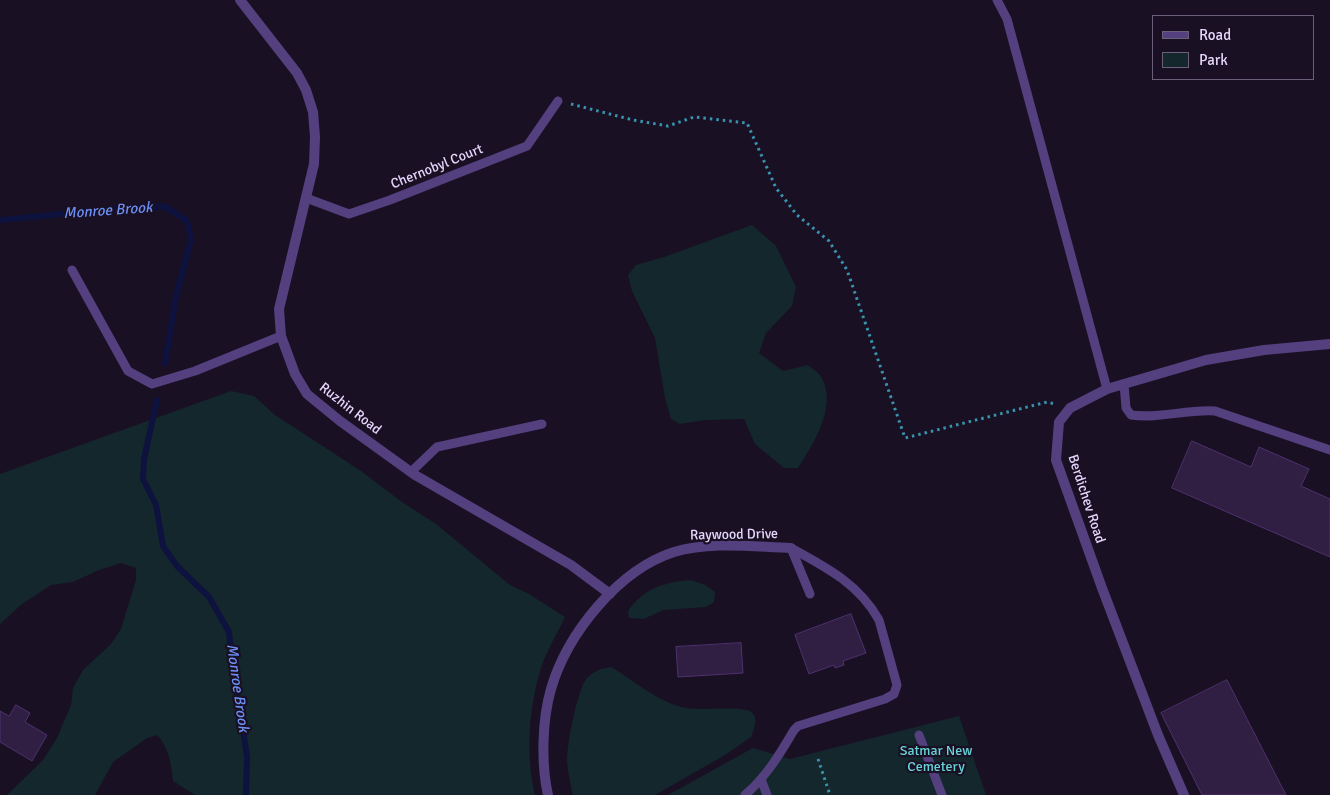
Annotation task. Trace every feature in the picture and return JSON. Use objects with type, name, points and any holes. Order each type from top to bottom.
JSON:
[{"type":"street","name":"Ruzhin Road","points":[[240,0],[297,73],[306,90],[313,112],[315,137],[314,164],[279,309],[281,336],[295,374],[307,394],[340,421],[411,472],[571,565],[610,594]]},
{"type":"street","points":[[1070,408],[1107,389],[1206,360],[1264,350],[1330,344]]},
{"type":"street","name":"Berdichev Road","points":[[1070,408],[1059,422],[1056,460],[1158,735],[1184,795]]},
{"type":"street","name":"Raywood Drive","points":[[548,795],[544,756],[545,722],[551,690],[562,660],[573,640],[585,622],[610,594],[634,573],[650,563],[673,553],[692,548],[720,546],[792,548]]},
{"type":"lane","points":[[997,0],[1007,19],[1107,389]]},
{"type":"lane","name":"Chernobyl Court","points":[[306,198],[349,214],[390,200],[527,146],[558,101]]},
{"type":"lane","points":[[72,270],[128,371],[152,384],[195,371],[281,336]]},
{"type":"lane","points":[[1124,384],[1126,408],[1131,415],[1151,416],[1200,410],[1215,412],[1330,450]]},
{"type":"lane","points":[[411,472],[437,447],[542,424]]},
{"type":"lane","points":[[792,548],[810,594]]},
{"type":"lane","points":[[745,795],[769,770],[798,726],[885,699],[894,694],[898,685],[879,620],[874,610],[852,585],[842,577],[792,548]]},
{"type":"lane","points":[[920,735],[942,795]]},
{"type":"lane","points":[[761,779],[767,795]]},
{"type":"path","points":[[558,101],[633,120],[668,126],[694,117],[747,123],[776,188],[796,215],[830,241],[847,270],[905,438],[1047,402],[1070,408]]},
{"type":"path","points":[[818,759],[830,795]]},
{"type":"green space","points":[[752,225],[776,246],[796,287],[792,306],[766,333],[759,353],[783,371],[808,365],[820,375],[825,386],[827,398],[826,411],[817,435],[798,468],[784,468],[755,444],[744,419],[705,420],[680,424],[671,419],[665,398],[655,338],[632,291],[628,275],[636,265],[664,257]]},
{"type":"green space","points":[[231,391],[254,396],[275,415],[361,471],[402,502],[436,524],[510,585],[529,594],[565,617],[543,662],[534,694],[529,745],[535,795],[195,795],[173,781],[167,751],[157,735],[147,738],[113,762],[95,795],[7,795],[43,760],[57,738],[71,705],[73,688],[83,670],[111,644],[121,629],[136,580],[136,568],[121,563],[99,570],[73,582],[51,585],[22,604],[0,624],[0,474]]},
{"type":"green space","points":[[691,580],[705,585],[715,592],[714,602],[706,607],[663,610],[644,619],[629,618],[628,611],[647,592],[663,585]]},
{"type":"green space","points":[[611,667],[657,697],[677,706],[692,709],[731,708],[751,712],[755,720],[751,737],[725,755],[655,795],[573,795],[567,753],[573,718],[580,694],[587,678],[598,670]]},
{"type":"green space","name":"Satmar New Cemetery","points":[[959,716],[986,795],[668,795],[753,748],[790,759]]},
{"type":"building","points":[[1192,441],[1251,467],[1259,447],[1309,469],[1301,486],[1330,499],[1330,557],[1172,488]]},
{"type":"building","points":[[851,614],[866,653],[843,661],[844,665],[835,668],[834,665],[809,674],[795,635]]},
{"type":"building","points":[[741,643],[743,673],[678,677],[676,647]]},
{"type":"building","points":[[1227,680],[1286,795],[1202,795],[1161,713]]},
{"type":"building","points":[[16,705],[30,713],[25,722],[47,735],[32,761],[0,742],[0,711],[9,716]]},
{"type":"waterway","name":"Monroe Brook","points":[[0,220],[142,206],[166,207],[187,221],[191,239],[176,296],[165,363]]},
{"type":"waterway","name":"Monroe Brook","points":[[157,400],[144,459],[143,479],[156,505],[163,546],[177,566],[209,597],[229,632],[235,688],[239,702],[247,757],[246,795]]}]
